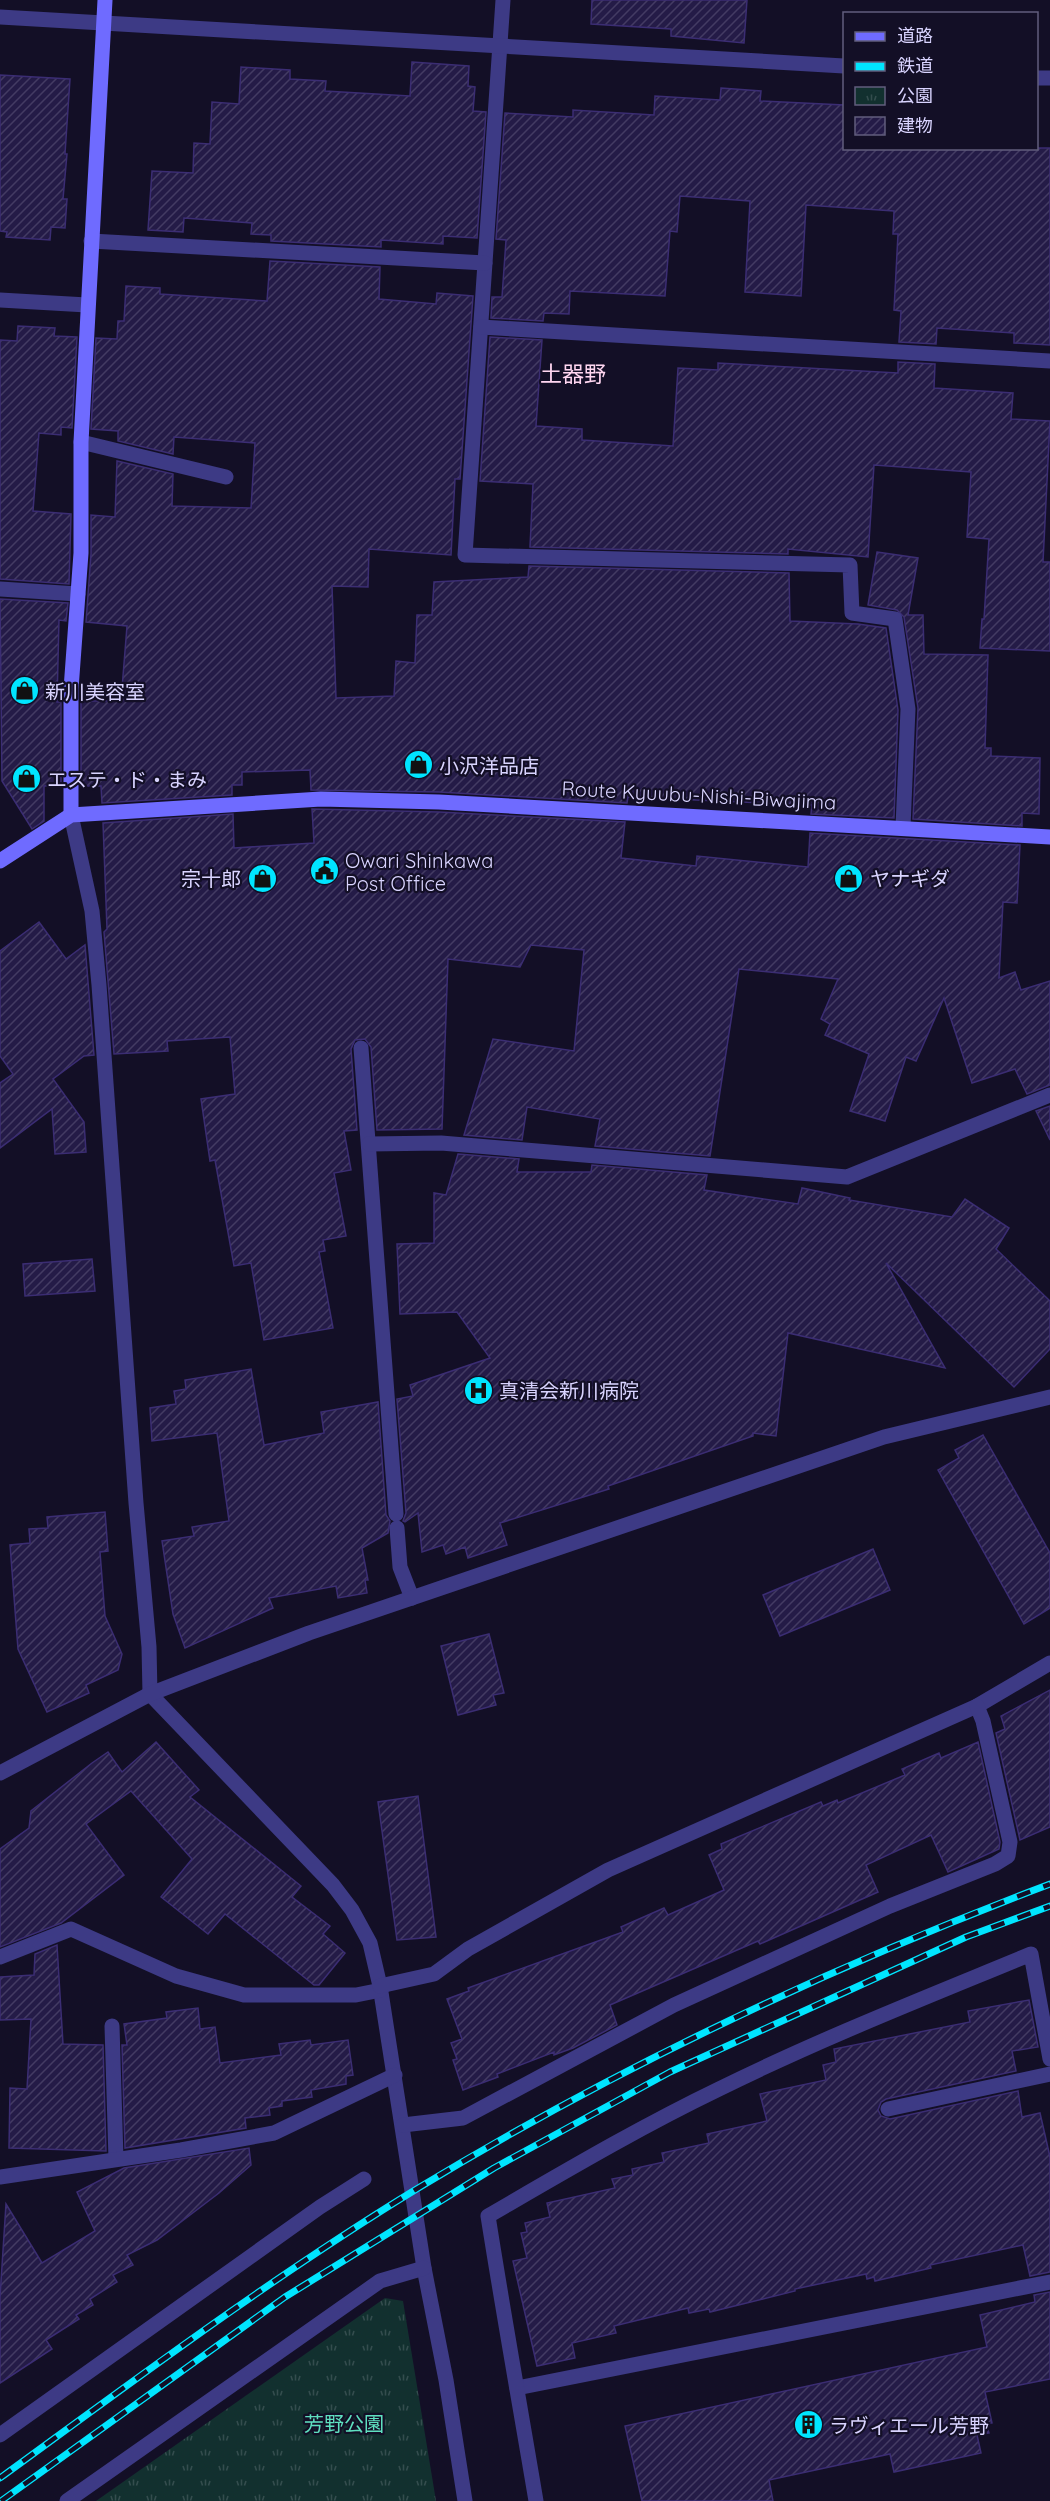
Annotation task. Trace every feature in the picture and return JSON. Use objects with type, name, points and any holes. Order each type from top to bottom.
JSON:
[{"type":"main road","points":[[71,815],[71,689],[78,594],[81,442],[105,0]]},
{"type":"main road","name":"Route Kyuubu-Nishi-Biwajima","points":[[0,861],[71,815],[321,799],[439,802],[1050,837]]},
{"type":"street","points":[[503,0],[465,555],[850,565],[852,613],[895,619],[908,709],[903,827]]},
{"type":"street","points":[[0,16],[843,66]]},
{"type":"street","points":[[91,241],[485,263]]},
{"type":"street","points":[[0,300],[87,305]]},
{"type":"street","points":[[481,327],[1050,361]]},
{"type":"street","points":[[81,442],[226,477]]},
{"type":"street","points":[[0,589],[78,594]]},
{"type":"street","points":[[71,815],[92,912],[99,985],[136,1503],[149,1647],[150,1694],[340,1893],[370,1943],[395,2074],[424,2268],[446,2380],[465,2501]]},
{"type":"street","points":[[361,1048],[400,1567],[412,1598]]},
{"type":"street","points":[[369,1144],[441,1143],[847,1177],[1050,1095]]},
{"type":"street","points":[[0,1773],[150,1694],[309,1633],[884,1437],[1050,1397]]},
{"type":"street","points":[[0,1957],[71,1929],[176,1976],[244,1995],[356,1995],[435,1974],[468,1949],[608,1870],[977,1706],[1050,1663]]},
{"type":"street","points":[[403,2125],[463,2118],[674,2005],[890,1906],[995,1864],[1008,1856],[1010,1842],[983,1721],[977,1706]]},
{"type":"street","points":[[536,2501],[517,2388],[509,2356],[488,2216],[586,2159],[719,2088],[1032,1954],[1050,2059]]},
{"type":"street","points":[[112,2026],[116,2159]]},
{"type":"street","points":[[0,2177],[274,2133],[395,2074]]},
{"type":"street","points":[[888,2109],[1050,2074]]},
{"type":"street","points":[[0,2435],[320,2207],[364,2179]]},
{"type":"street","points":[[67,2501],[380,2281],[424,2268]]},
{"type":"street","points":[[517,2388],[1050,2282]]},
{"type":"green space","name":"芳野公園","points":[[385,2298],[403,2301],[436,2501],[96,2501]]},
{"type":"building","points":[[592,0],[747,0],[744,43],[671,36],[671,29],[591,24]]},
{"type":"building","points":[[412,62],[469,66],[468,86],[475,87],[473,111],[486,112],[477,238],[443,236],[443,244],[381,240],[381,247],[271,241],[271,235],[251,234],[252,223],[184,218],[183,232],[148,230],[152,171],[193,173],[194,143],[210,144],[212,102],[239,104],[241,67],[290,70],[290,79],[326,81],[325,91],[410,96]]},
{"type":"building","points":[[0,75],[70,79],[63,199],[67,199],[65,228],[51,227],[50,240],[6,237],[7,232],[0,231]]},
{"type":"building","points":[[721,88],[761,91],[760,101],[843,105],[843,150],[1038,150],[1038,148],[1050,148],[1050,345],[1014,343],[1014,333],[937,328],[936,344],[899,342],[901,311],[894,310],[898,234],[893,234],[894,211],[806,205],[801,296],[745,292],[750,201],[680,196],[677,232],[670,231],[665,296],[570,291],[569,314],[544,313],[543,321],[491,318],[492,297],[502,297],[506,240],[496,239],[505,113],[573,117],[573,110],[654,115],[655,96],[720,100]]},
{"type":"building","points":[[270,261],[380,267],[379,299],[436,304],[437,293],[473,296],[460,479],[455,479],[451,555],[369,549],[368,587],[332,586],[336,698],[394,696],[396,661],[415,663],[417,615],[432,615],[434,582],[528,577],[529,566],[789,573],[790,621],[858,624],[886,628],[898,710],[894,818],[811,814],[812,805],[628,797],[627,803],[439,792],[311,790],[310,770],[242,772],[242,785],[232,785],[232,795],[102,803],[101,786],[81,786],[81,701],[121,701],[127,626],[86,622],[91,554],[91,515],[115,517],[117,461],[173,474],[172,506],[251,508],[255,443],[174,437],[173,454],[118,441],[118,431],[91,429],[96,338],[117,339],[118,321],[124,321],[126,286],[160,288],[160,294],[267,301]]},
{"type":"building","points":[[18,326],[55,328],[54,336],[77,337],[72,428],[61,427],[61,435],[39,433],[33,511],[71,514],[69,584],[0,579],[0,340],[17,341]]},
{"type":"building","points":[[490,337],[542,340],[536,426],[582,429],[582,440],[673,446],[678,368],[718,370],[718,363],[898,373],[898,362],[935,364],[934,388],[1013,393],[1011,419],[1050,421],[1043,562],[1050,562],[1050,651],[980,648],[989,539],[967,537],[971,472],[874,465],[868,557],[788,549],[788,554],[530,547],[533,484],[480,481]]},
{"type":"building","points":[[877,552],[918,558],[908,615],[923,615],[924,654],[988,655],[985,748],[991,748],[991,756],[1040,758],[1039,814],[1022,813],[1022,826],[913,819],[918,708],[904,617],[897,610],[868,605]]},
{"type":"building","points":[[0,599],[68,603],[66,621],[59,620],[57,702],[61,702],[61,786],[44,786],[44,821],[32,829],[2,781]]},
{"type":"building","points":[[312,809],[439,812],[625,822],[621,858],[696,866],[697,856],[808,867],[810,833],[1020,845],[1017,903],[1003,902],[999,978],[1015,972],[1021,990],[1050,981],[1050,1085],[1027,1094],[1015,1069],[972,1083],[944,998],[916,1061],[906,1057],[885,1121],[850,1111],[869,1054],[825,1035],[830,1024],[821,1019],[838,979],[739,969],[710,1156],[595,1146],[600,1119],[527,1107],[522,1140],[464,1135],[493,1039],[574,1051],[584,950],[531,945],[520,967],[448,959],[442,1129],[377,1130],[371,1047],[365,1039],[355,1040],[351,1049],[357,1130],[344,1131],[351,1170],[334,1173],[346,1236],[323,1240],[325,1251],[319,1252],[333,1328],[264,1340],[251,1263],[234,1266],[215,1160],[210,1161],[201,1099],[235,1094],[230,1037],[167,1041],[168,1051],[114,1054],[104,932],[107,929],[103,823],[233,814],[234,848],[314,843]]},
{"type":"building","points":[[39,922],[66,959],[85,945],[94,1055],[84,1056],[53,1079],[84,1122],[86,1152],[55,1154],[52,1109],[0,1148],[0,1083],[13,1074],[0,1056],[0,951]]},
{"type":"building","points":[[1050,1106],[1050,1140],[1036,1111]]},
{"type":"building","points":[[458,1154],[519,1159],[517,1172],[591,1172],[592,1165],[707,1175],[704,1190],[798,1204],[802,1188],[850,1198],[849,1200],[952,1217],[965,1199],[1009,1228],[996,1249],[1050,1301],[1050,1349],[1014,1387],[886,1263],[945,1368],[788,1333],[776,1436],[753,1433],[753,1436],[608,1486],[609,1489],[500,1523],[507,1545],[468,1558],[465,1547],[446,1554],[443,1545],[422,1552],[418,1513],[405,1522],[403,1521],[406,1513],[397,1399],[413,1396],[410,1385],[490,1358],[457,1312],[400,1314],[397,1244],[434,1243],[434,1193],[446,1195]]},
{"type":"building","points":[[92,1259],[95,1291],[25,1296],[23,1264]]},
{"type":"building","points":[[251,1369],[264,1445],[324,1433],[321,1412],[378,1402],[386,1515],[390,1521],[388,1533],[362,1548],[368,1580],[365,1580],[367,1593],[338,1598],[336,1586],[269,1598],[273,1608],[185,1648],[173,1614],[162,1541],[194,1536],[192,1527],[229,1521],[217,1433],[152,1441],[150,1408],[176,1404],[174,1391],[186,1389],[185,1380]]},
{"type":"building","points":[[983,1435],[1050,1553],[1050,1608],[1024,1624],[938,1470],[959,1458],[955,1450]]},
{"type":"building","points":[[105,1512],[108,1551],[100,1552],[105,1616],[122,1654],[118,1670],[86,1685],[89,1693],[47,1712],[18,1649],[10,1545],[30,1543],[29,1529],[48,1528],[47,1517]]},
{"type":"building","points":[[873,1549],[890,1590],[780,1636],[763,1595]]},
{"type":"building","points":[[489,1634],[504,1693],[493,1695],[496,1705],[458,1715],[441,1646]]},
{"type":"building","points":[[1050,1690],[1050,1827],[1020,1840],[996,1733],[1005,1729],[1001,1716]]},
{"type":"building","points":[[156,1742],[199,1790],[190,1797],[301,1886],[292,1897],[330,1926],[323,1934],[345,1953],[319,1985],[314,1985],[225,1914],[208,1934],[161,1897],[192,1859],[131,1791],[86,1824],[124,1875],[61,1923],[0,1947],[0,1849],[29,1828],[31,1811],[108,1752],[122,1772]]},
{"type":"building","points":[[978,1742],[1000,1842],[999,1849],[948,1872],[931,1835],[866,1865],[878,1892],[760,1944],[758,1941],[610,2005],[617,2025],[573,2048],[554,2055],[554,2052],[463,2090],[453,2060],[457,2059],[451,2043],[462,2039],[447,1999],[469,1991],[468,1988],[623,1932],[621,1927],[664,1908],[668,1915],[724,1890],[709,1855],[722,1849],[721,1844],[821,1802],[823,1806],[837,1800],[838,1803],[905,1775],[902,1769],[939,1753],[941,1758]]},
{"type":"building","points":[[418,1796],[436,1937],[397,1940],[378,1802]]},
{"type":"building","points":[[57,1945],[63,2044],[103,2045],[106,2151],[9,2148],[10,2088],[27,2089],[31,2019],[0,2020],[0,1977],[34,1975],[35,1954]]},
{"type":"building","points":[[1029,2000],[1038,2047],[1012,2051],[1016,2071],[886,2099],[881,2102],[878,2110],[881,2116],[890,2119],[1018,2091],[1022,2117],[1040,2113],[1050,2157],[1050,2272],[1030,2276],[1023,2245],[930,2265],[931,2268],[875,2281],[874,2277],[867,2279],[866,2274],[795,2289],[795,2291],[710,2312],[709,2309],[689,2313],[688,2308],[614,2326],[616,2333],[572,2343],[575,2358],[537,2366],[513,2261],[527,2258],[521,2233],[527,2232],[525,2223],[550,2217],[547,2203],[615,2188],[612,2179],[633,2175],[632,2169],[664,2162],[662,2153],[709,2143],[707,2134],[767,2121],[760,2094],[826,2080],[823,2065],[836,2062],[834,2049],[970,2022],[968,2011]]},
{"type":"building","points":[[198,2008],[200,2029],[215,2027],[220,2063],[281,2055],[279,2044],[310,2040],[311,2045],[348,2040],[353,2075],[346,2076],[346,2084],[311,2090],[312,2097],[282,2101],[282,2106],[269,2108],[270,2115],[245,2118],[246,2128],[125,2148],[122,2045],[127,2045],[124,2024],[167,2018],[166,2012]]},
{"type":"building","points":[[249,2148],[251,2165],[219,2193],[157,2240],[127,2255],[133,2265],[113,2275],[117,2282],[90,2299],[93,2305],[76,2315],[79,2319],[46,2340],[52,2349],[0,2383],[0,2297],[6,2204],[42,2263],[95,2231],[77,2192],[124,2168]]},
{"type":"building","name":"ラヴィエール芳野","points":[[1050,2292],[1050,2379],[985,2392],[992,2423],[986,2424],[989,2433],[977,2435],[981,2453],[894,2472],[890,2454],[769,2480],[773,2501],[642,2501],[625,2426],[987,2347],[980,2315],[1035,2302],[1034,2295]]},
{"type":"railway","points":[[0,2478],[204,2330],[309,2258],[415,2190],[491,2145],[568,2102],[725,2022],[886,1950],[1050,1884]]},
{"type":"railway","points":[[1,2501],[285,2297],[494,2168],[670,2072],[966,1937],[1050,1906]]},
{"type":"place","name":"新川美容室","points":[[24,691]]},
{"type":"place","name":"小沢洋品店","points":[[418,765]]},
{"type":"place","name":"エステ・ド・まみ","points":[[26,779]]},
{"type":"place","name":"Owari Shinkawa Post Office","points":[[324,871]]},
{"type":"place","name":"宗十郎","points":[[262,878]]},
{"type":"place","name":"ヤナギダ","points":[[849,878]]},
{"type":"place","name":"真清会新川病院","points":[[478,1390]]},
{"type":"place","name":"ラヴィエール芳野","points":[[808,2425]]},
{"type":"district","name":"土器野","points":[[573,374]]}]
